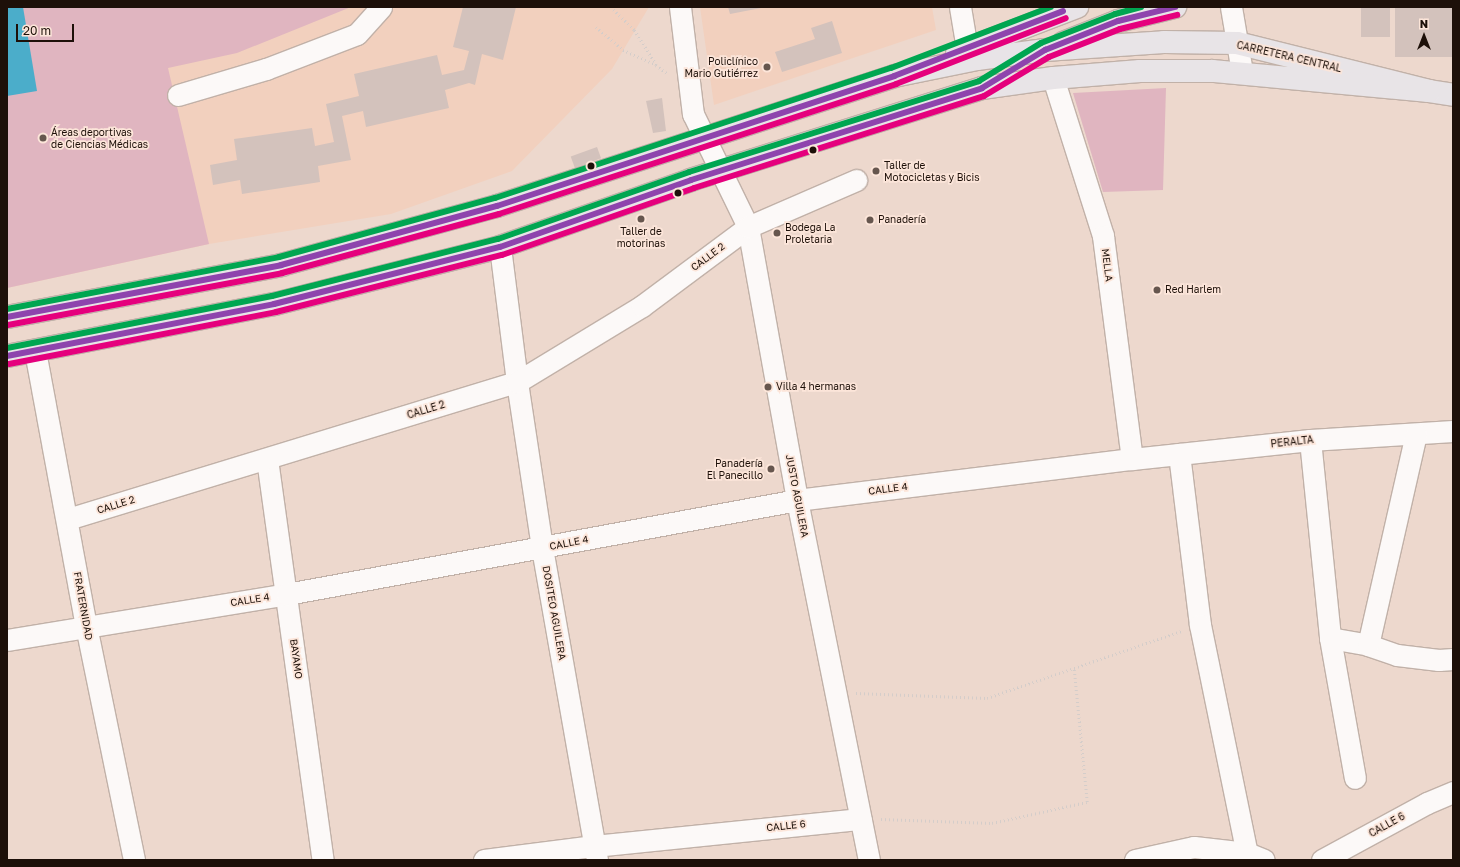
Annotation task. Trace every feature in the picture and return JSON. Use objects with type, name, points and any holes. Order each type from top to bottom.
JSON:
[{"type":"main road","points":[[894,76],[1077,7]]},
{"type":"main road","points":[[982,88],[1045,50],[1118,21],[1175,7]]},
{"type":"main road","name":"CARRETERA CENTRAL","points":[[7,317],[280,265],[497,206],[704,140],[894,76],[977,59],[1045,50],[1164,42],[1237,43],[1429,91]]},
{"type":"main road","name":"CARRETERA CENTRAL","points":[[7,356],[274,304],[500,247],[719,172],[982,88],[1053,78],[1140,71],[1242,72],[1429,91],[1453,95]]},
{"type":"street","points":[[178,95],[266,70],[356,34],[381,7]]},
{"type":"street","name":"JUSTO AGUILERA","points":[[680,7],[693,114],[719,172],[748,227],[797,500],[869,860]]},
{"type":"street","points":[[960,7],[966,49]]},
{"type":"street","points":[[1231,7],[1242,72]]},
{"type":"street","name":"MELLA","points":[[1053,78],[1103,236],[1132,459]]},
{"type":"street","name":"CALLE 2","points":[[68,519],[517,382],[642,306],[748,227],[856,180]]},
{"type":"street","name":"DOSITEO AGUILERA","points":[[500,247],[517,382],[542,548],[596,853]]},
{"type":"street","name":"FRATERNIDAD","points":[[35,350],[68,519],[86,626],[134,860]]},
{"type":"street","name":"PERALTA","points":[[1132,459],[1310,440],[1416,434],[1453,430]]},
{"type":"street","points":[[1368,645],[1416,434]]},
{"type":"street","points":[[1310,440],[1330,638],[1355,778]]},
{"type":"street","points":[[1135,860],[1194,847],[1255,857],[1200,625],[1179,454]]},
{"type":"street","name":"BAYAMO","points":[[267,459],[323,860]]},
{"type":"street","name":"CALLE 4","points":[[7,640],[286,594],[797,500],[1132,459]]},
{"type":"street","points":[[1330,638],[1368,645],[1397,655],[1439,660],[1453,659]]},
{"type":"street","name":"CALLE 6","points":[[1322,860],[1427,803],[1453,792]]},
{"type":"street","name":"CALLE 6","points":[[484,860],[596,853],[861,819]]},
{"type":"path","points":[[596,27],[623,50],[656,65],[634,30],[613,10]]},
{"type":"path","points":[[836,693],[987,698],[1200,625]]},
{"type":"path","points":[[861,819],[992,823],[1087,802],[1074,669]]},
{"type":"shaded area","points":[[7,7],[649,7],[612,69],[512,171],[391,214],[209,244],[7,288]]},
{"type":"shaded area","points":[[7,7],[351,7],[237,53],[168,68],[209,244],[7,288]]},
{"type":"shaded area","name":"Policlínico Mario Gutiérrez","points":[[700,7],[932,7],[936,30],[714,105]]},
{"type":"shaded area","points":[[1166,88],[1163,190],[1103,192],[1073,93]]},
{"type":"water","points":[[7,7],[23,7],[37,91],[7,96]]},
{"type":"building","points":[[463,7],[516,7],[503,60],[482,54],[475,85],[469,83],[445,90],[449,108],[366,127],[363,111],[342,116],[351,160],[318,166],[320,182],[242,194],[240,180],[213,185],[210,165],[237,160],[234,139],[312,128],[315,146],[334,142],[326,104],[359,96],[354,74],[437,55],[442,75],[464,70],[469,51],[453,47]]},
{"type":"building","points":[[728,7],[761,7],[761,8],[730,14]]},
{"type":"building","points":[[1361,7],[1390,7],[1390,37],[1361,37]]},
{"type":"building","points":[[1395,7],[1453,7],[1453,57],[1395,57]]},
{"type":"building","points":[[832,21],[842,53],[782,72],[775,52],[815,39],[811,28]]},
{"type":"building","points":[[662,98],[666,131],[653,133],[646,101]]},
{"type":"building","points":[[597,147],[601,158],[575,168],[571,157]]},
{"type":"transit line","points":[[7,309],[279,257],[495,198],[891,68],[1051,7]]},
{"type":"transit line","points":[[7,348],[272,296],[498,239],[689,172],[979,81],[1041,43],[1115,14],[1141,7]]},
{"type":"transit line","points":[[7,356],[274,304],[500,247],[691,180],[982,88],[1045,50],[1118,21],[1175,7]]},
{"type":"transit line","points":[[7,317],[281,265],[497,206],[894,76],[1063,11]]},
{"type":"transit line","points":[[9,364],[276,312],[502,255],[694,188],[984,96],[1049,57],[1120,29],[1177,15]]},
{"type":"transit line","points":[[8,325],[282,273],[499,214],[896,84],[1066,18]]},
{"type":"place","name":"Policlínico Mario Gutiérrez","points":[[767,67]]},
{"type":"place","name":"Áreas deportivas de Ciencias Médicas","points":[[43,138]]},
{"type":"place","name":"Taller de Motocicletas y Bicis","points":[[876,171]]},
{"type":"place","name":"Taller de motorinas","points":[[641,219]]},
{"type":"place","name":"Panadería","points":[[870,220]]},
{"type":"place","name":"Bodega La Proletaria","points":[[777,233]]},
{"type":"place","name":"Red Harlem","points":[[1157,290]]},
{"type":"place","name":"Villa 4 hermanas","points":[[768,387]]},
{"type":"place","name":"Panadería El Panecillo","points":[[771,469]]}]
